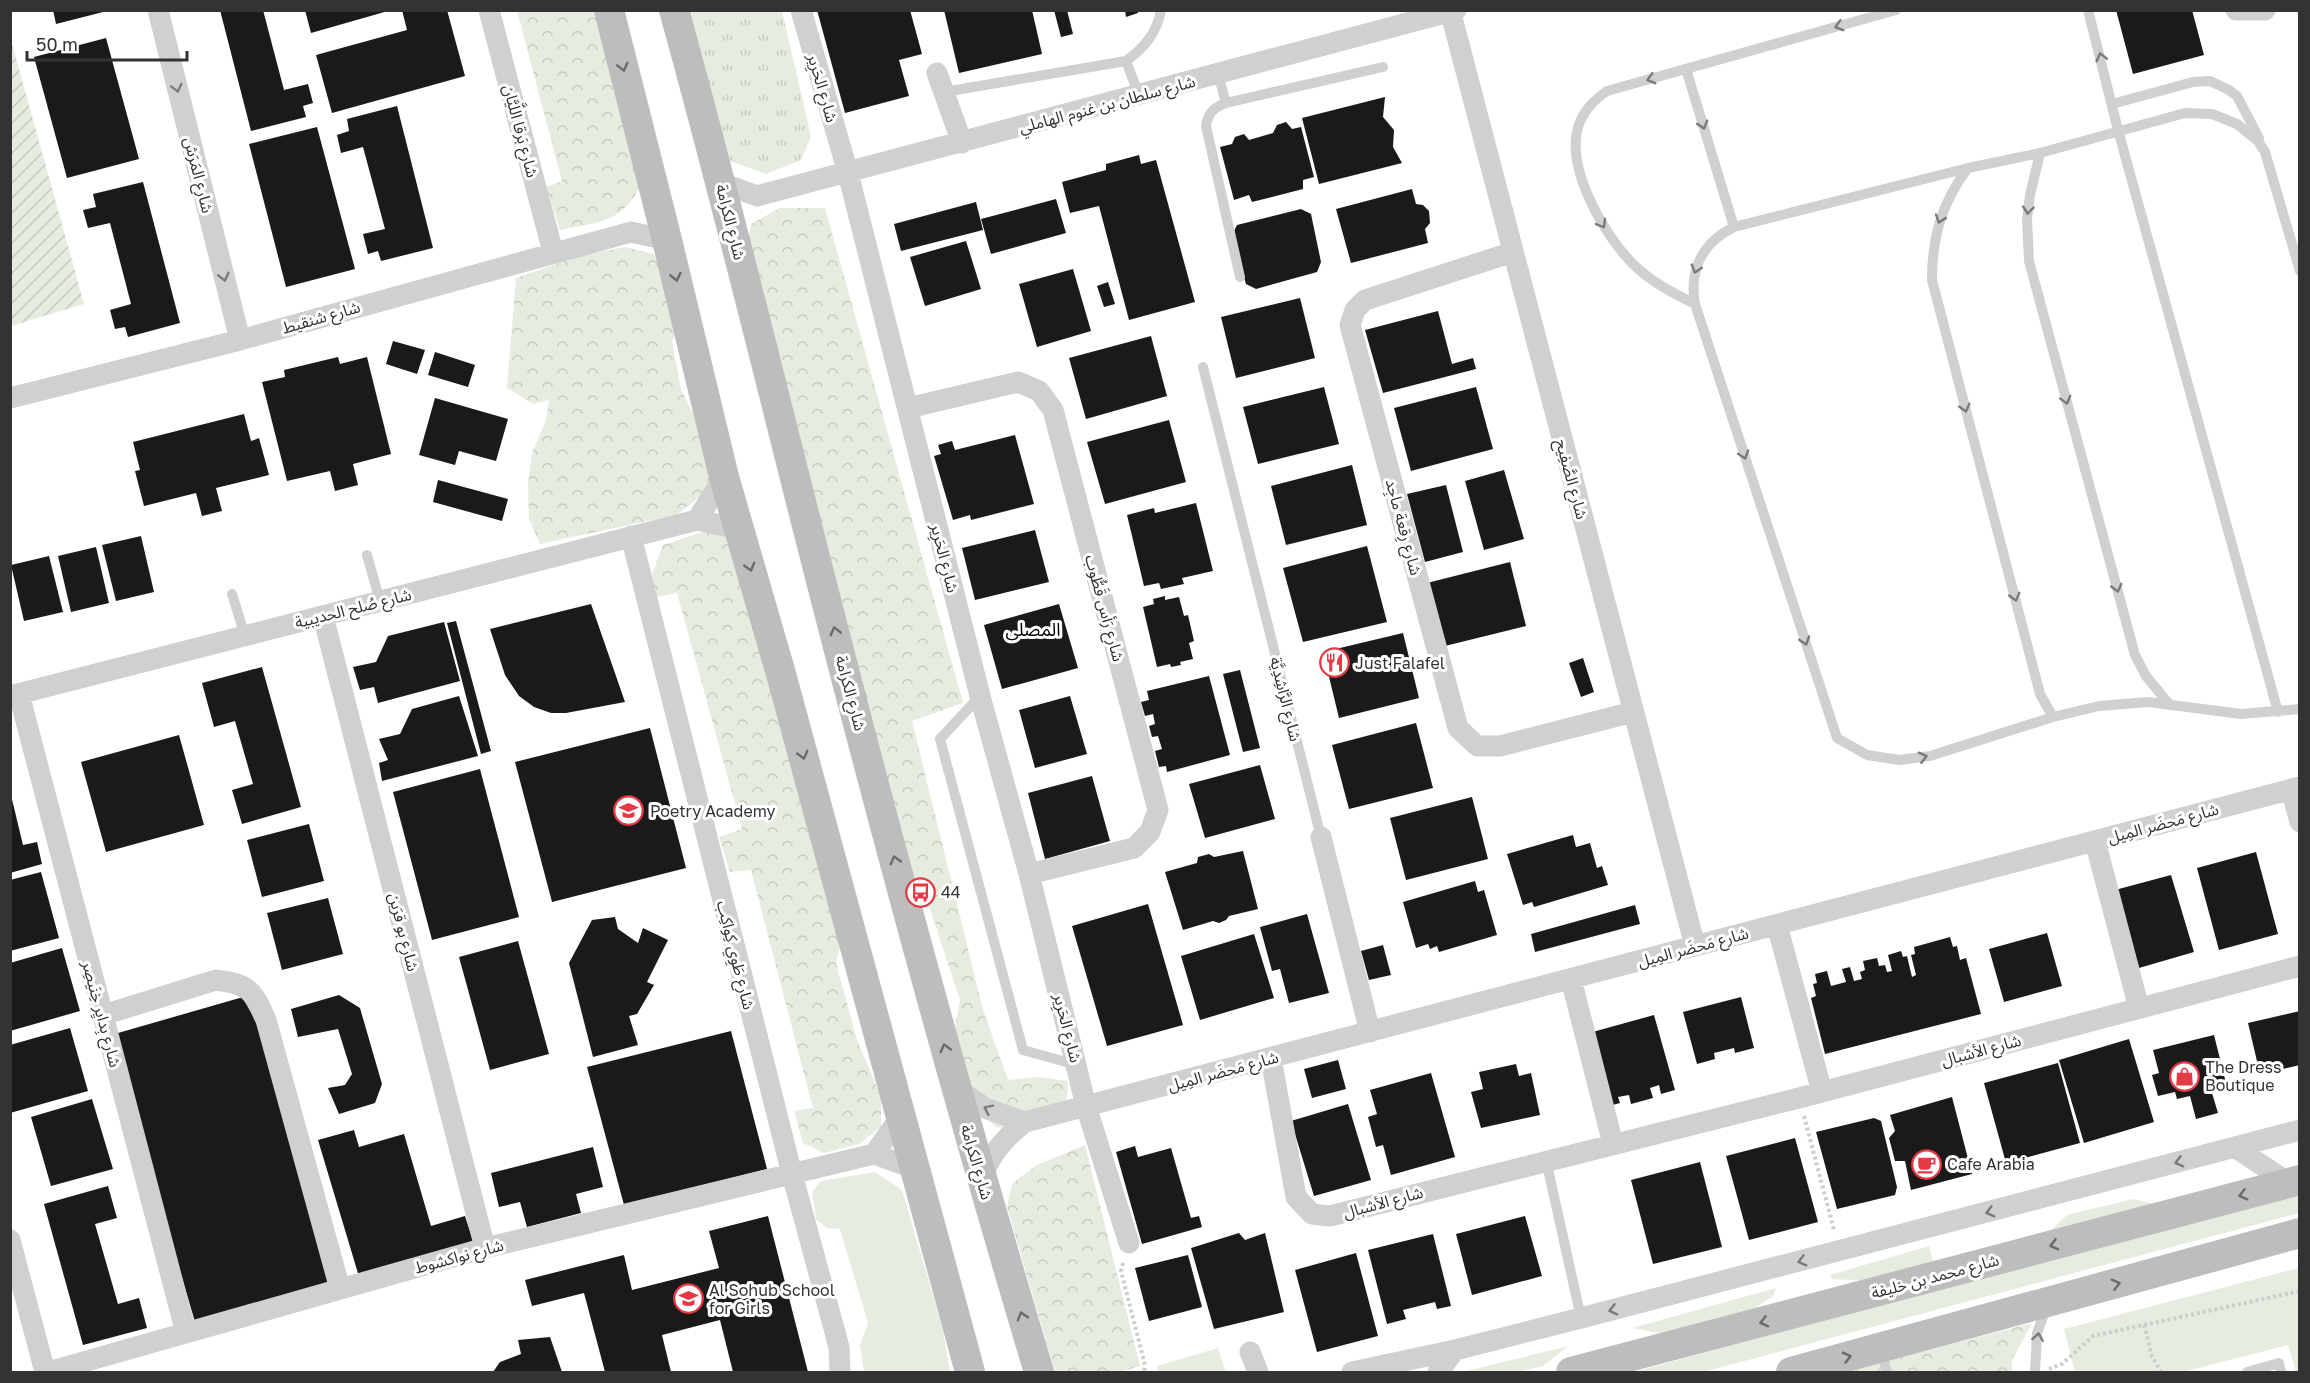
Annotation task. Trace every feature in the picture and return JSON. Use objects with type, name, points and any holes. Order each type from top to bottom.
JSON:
[{"type":"main road","points":[[609,10],[724,477],[781,674],[970,1372]]},
{"type":"main road","name":"شارع الكرامة","points":[[674,10],[722,183],[800,500],[956,1088],[981,1180],[1039,1372]]},
{"type":"main road","name":"شارع محمد بن خليفة","points":[[1571,1372],[2294,1182]]},
{"type":"main road","points":[[1791,1372],[1884,1360],[2049,1302],[2300,1233]]},
{"type":"street","name":"شارع المَرَش","points":[[158,10],[240,340]]},
{"type":"street","name":"شارع بَرقا اللَّيَّان","points":[[489,10],[553,252]]},
{"type":"street","name":"شارع الحَرِير","points":[[801,10],[848,173],[980,696],[1029,874],[1086,1107]]},
{"type":"street","points":[[2236,10],[2265,10]]},
{"type":"street","name":"شارع سلطان بن غنوم الهاملي","points":[[757,196],[1452,11]]},
{"type":"street","name":"شارع الصَّفِيح","points":[[1452,11],[1695,946]]},
{"type":"street","points":[[941,82],[962,143]]},
{"type":"street","points":[[722,183],[757,196],[734,230]]},
{"type":"street","points":[[631,232],[657,199]]},
{"type":"street","name":"شارع شنقيط","points":[[10,398],[240,340],[631,232],[667,240]]},
{"type":"street","name":"شارع رِقعة ماجِد","points":[[1513,252],[1365,300],[1355,310],[1350,325],[1458,728],[1477,746],[1500,747],[1633,712]]},
{"type":"street","name":"شارع رَأس قَطُّوب","points":[[908,408],[1018,382],[1039,391],[1053,410],[1158,810],[1150,832],[1134,848],[1029,874]]},
{"type":"street","points":[[696,520],[724,477]]},
{"type":"street","name":"شارع صُلح الحديبية","points":[[15,695],[696,520],[739,529]]},
{"type":"street","name":"شارع طَوِي كِواكِب","points":[[631,536],[792,1173],[839,1347],[840,1372]]},
{"type":"street","name":"شارع بو قرَين","points":[[323,616],[485,1248]]},
{"type":"street","name":"شارع بِدايِر خِنَيصِر","points":[[15,695],[103,1015],[186,1333]]},
{"type":"street","points":[[2295,788],[2300,822]]},
{"type":"street","name":"شارع مَحضَر المِيل","points":[[981,1180],[989,1160],[999,1146],[1025,1122],[2295,788]]},
{"type":"street","name":"شارع الرَّاشِدِيَّة","points":[[1321,837],[1370,1032]]},
{"type":"street","points":[[2095,841],[2139,1008]]},
{"type":"street","points":[[1777,925],[1822,1092]]},
{"type":"street","name":"شارع الأشبال","points":[[1271,1058],[1296,1197],[1312,1214],[1330,1216],[1799,1098],[2300,966]]},
{"type":"street","points":[[1571,979],[1613,1144]]},
{"type":"street","points":[[103,1015],[216,980],[234,982],[254,993],[266,1020],[340,1289]]},
{"type":"street","points":[[956,1088],[985,1108],[1025,1122]]},
{"type":"street","points":[[1086,1107],[1129,1242]]},
{"type":"street","points":[[901,1116],[874,1154],[915,1169]]},
{"type":"street","points":[[1352,1372],[1393,1368],[2300,1130]]},
{"type":"street","points":[[2236,1148],[2294,1182]]},
{"type":"street","name":"شارع نواكشوط","points":[[46,1372],[485,1248],[874,1154]]},
{"type":"street","points":[[10,1240],[46,1372]]},
{"type":"street","points":[[1438,1372],[1455,1350]]},
{"type":"street","points":[[1250,1352],[1258,1372]]},
{"type":"lane","points":[[941,82],[1126,61],[1139,52],[1151,38],[1161,10]]},
{"type":"lane","points":[[1695,304],[1653,280],[1617,247],[1592,205],[1576,149],[1579,125],[1589,106],[1607,92],[1896,10]]},
{"type":"lane","points":[[2088,10],[2118,130],[2278,711]]},
{"type":"lane","points":[[1126,61],[1138,95]]},
{"type":"lane","points":[[1240,277],[1206,126],[1208,116],[1226,103],[1383,66]]},
{"type":"lane","points":[[1686,69],[1734,227]]},
{"type":"lane","points":[[1218,74],[1226,103]]},
{"type":"lane","points":[[2112,104],[2193,82],[2210,81],[2237,96],[2265,152],[2300,271]]},
{"type":"lane","points":[[2265,152],[2258,141],[2237,124],[2212,114],[2186,113],[2040,153],[1968,168],[1734,227],[1712,241],[1697,263],[1693,276],[1695,304],[1837,738],[1867,755],[1891,760],[1914,759],[2053,717],[2099,706],[2126,703],[2169,704],[2241,714],[2300,709]]},
{"type":"lane","points":[[2040,153],[2027,219],[2029,261],[2135,655],[2146,676],[2169,704]]},
{"type":"lane","points":[[1968,168],[1947,200],[1940,218],[1934,238],[1932,280],[2040,694],[2053,717]]},
{"type":"lane","name":"شارع الرَّاشِدِيَّة","points":[[1203,367],[1321,837]]},
{"type":"lane","points":[[367,555],[380,601]]},
{"type":"lane","points":[[232,594],[245,636]]},
{"type":"lane","points":[[980,696],[940,739],[1023,1050],[1077,1065]]},
{"type":"lane","points":[[1546,1160],[1581,1318]]},
{"type":"lane","points":[[2037,1372],[2037,1334],[2049,1302]]},
{"type":"lane","points":[[2247,1372],[2278,1364],[2281,1372]]},
{"type":"path","points":[[1799,1098],[1840,1251]]},
{"type":"path","points":[[1129,1242],[1121,1271],[1145,1365],[1144,1372]]},
{"type":"path","points":[[2037,1372],[2062,1364],[2093,1336],[2300,1291]]},
{"type":"path","points":[[2144,1325],[2152,1356],[2162,1372]]},
{"type":"green space","points":[[517,11],[595,11],[639,188],[624,209],[606,220],[560,230],[546,187],[562,181]]},
{"type":"green space","points":[[687,11],[782,11],[811,137],[801,160],[766,174],[727,160]]},
{"type":"green space","points":[[11,40],[84,304],[10,326]]},
{"type":"green space","points":[[780,208],[825,208],[963,703],[912,721],[983,1010],[1008,1080],[1038,1077],[1068,1081],[1067,1097],[1056,1118],[1016,1130],[996,1127],[977,1111],[953,1038],[960,1000],[929,906],[904,879],[747,248],[751,224]]},
{"type":"green space","points":[[625,247],[654,254],[680,325],[672,341],[681,389],[694,416],[714,480],[704,494],[676,515],[540,544],[529,519],[528,484],[532,453],[546,420],[549,400],[533,404],[507,388],[516,278],[579,256]]},
{"type":"green space","points":[[706,531],[736,536],[842,937],[836,963],[857,1040],[881,1097],[881,1127],[859,1144],[824,1153],[803,1143],[794,1111],[813,1108],[751,870],[730,872],[719,837],[742,829],[677,593],[656,597],[652,575],[663,545]]},
{"type":"green space","points":[[1085,1145],[1140,1366],[1120,1372],[1055,1372],[1007,1207],[1012,1184],[1035,1166]]},
{"type":"green space","points":[[875,1172],[902,1190],[943,1330],[950,1372],[864,1372],[860,1345],[868,1323],[840,1229],[827,1228],[816,1219],[812,1192],[821,1181]]},
{"type":"green space","points":[[2299,1190],[2299,1213],[1703,1372],[1634,1372]]},
{"type":"green space","points":[[2133,1199],[2159,1205],[2047,1234],[2067,1215]]},
{"type":"green space","points":[[1929,1246],[1933,1261],[1867,1281],[1832,1279],[1830,1275]]},
{"type":"green space","points":[[2299,1268],[2299,1372],[2296,1372],[2288,1345],[2183,1372],[2075,1372],[2064,1329]]},
{"type":"green space","points":[[1776,1288],[1773,1296],[1744,1315],[1664,1334],[1632,1328]]},
{"type":"green space","points":[[2032,1323],[2012,1360],[2012,1372],[1846,1372]]},
{"type":"green space","points":[[1568,1346],[1543,1366],[1518,1372],[1463,1372]]},
{"type":"green space","points":[[1218,1348],[1226,1372],[1159,1372],[1157,1366]]},
{"type":"building","points":[[53,10],[107,10],[107,11],[56,24]]},
{"type":"building","points":[[220,10],[263,10],[284,90],[308,84],[313,103],[303,106],[306,117],[251,131]]},
{"type":"building","points":[[305,10],[388,10],[388,11],[311,33]]},
{"type":"building","points":[[402,10],[447,10],[465,76],[332,113],[316,55],[407,30]]},
{"type":"building","points":[[817,10],[910,10],[922,54],[899,60],[909,96],[845,113]]},
{"type":"building","points":[[944,10],[1032,10],[1042,54],[959,73]]},
{"type":"building","points":[[1054,10],[1067,10],[1073,34],[1061,37]]},
{"type":"building","points":[[1125,10],[1138,10],[1138,13],[1126,17]]},
{"type":"building","points":[[2116,10],[2192,10],[2204,55],[2133,74]]},
{"type":"building","points":[[106,38],[139,159],[67,178],[34,57]]},
{"type":"building","points":[[1385,97],[1383,117],[1394,130],[1393,147],[1402,163],[1319,184],[1302,118]]},
{"type":"building","points":[[397,106],[433,248],[381,261],[378,251],[368,254],[363,234],[385,229],[363,147],[341,153],[337,135],[349,131],[347,119]]},
{"type":"building","points":[[1286,122],[1292,129],[1301,127],[1314,177],[1303,180],[1303,189],[1252,202],[1249,195],[1234,200],[1220,147],[1232,144],[1235,137],[1244,134],[1249,140],[1273,133],[1277,125]]},
{"type":"building","points":[[317,127],[355,269],[286,287],[249,144]]},
{"type":"building","points":[[1139,155],[1141,164],[1156,160],[1195,302],[1129,320],[1099,206],[1070,213],[1062,182],[1106,170],[1106,164]]},
{"type":"building","points":[[143,182],[180,323],[128,337],[125,327],[115,329],[110,310],[131,304],[110,223],[88,228],[83,210],[96,207],[93,194]]},
{"type":"building","points":[[1412,189],[1416,204],[1423,205],[1429,211],[1430,223],[1425,229],[1428,243],[1351,263],[1336,209]]},
{"type":"building","points":[[1056,199],[1066,233],[991,254],[981,219]]},
{"type":"building","points":[[976,202],[983,230],[901,251],[894,224]]},
{"type":"building","points":[[1301,209],[1311,214],[1321,262],[1317,272],[1256,289],[1246,284],[1232,235],[1237,225]]},
{"type":"building","points":[[966,241],[981,289],[925,306],[910,257]]},
{"type":"building","points":[[1073,269],[1091,331],[1037,347],[1019,284]]},
{"type":"building","points":[[1108,282],[1115,304],[1104,307],[1097,286]]},
{"type":"building","points":[[1300,298],[1315,358],[1236,378],[1221,317]]},
{"type":"building","points":[[1438,311],[1452,364],[1473,358],[1476,369],[1383,393],[1365,330]]},
{"type":"building","points":[[1151,336],[1167,396],[1086,419],[1069,358]]},
{"type":"building","points":[[393,341],[425,350],[417,374],[386,364]]},
{"type":"building","points":[[435,352],[475,365],[468,387],[428,375]]},
{"type":"building","points":[[338,357],[340,364],[367,357],[391,454],[353,464],[358,485],[335,491],[330,471],[287,481],[262,382],[285,377],[284,370]]},
{"type":"building","points":[[1324,387],[1339,444],[1258,464],[1243,407]]},
{"type":"building","points":[[1476,387],[1493,449],[1411,471],[1394,408]]},
{"type":"building","points":[[435,398],[508,419],[496,461],[459,451],[455,465],[419,455]]},
{"type":"building","points":[[244,414],[251,441],[259,438],[269,475],[216,488],[222,511],[202,516],[196,493],[144,506],[135,471],[140,470],[133,442]]},
{"type":"building","points":[[1169,420],[1186,482],[1105,504],[1087,442]]},
{"type":"building","points":[[1015,435],[1034,504],[971,520],[970,515],[953,520],[934,456],[941,454],[938,445],[952,441],[955,450]]},
{"type":"building","points":[[1352,465],[1367,525],[1286,545],[1271,486]]},
{"type":"building","points":[[1504,470],[1524,539],[1484,550],[1465,481]]},
{"type":"building","points":[[438,480],[508,499],[502,521],[433,502]]},
{"type":"building","points":[[1446,485],[1463,552],[1425,562],[1407,494]]},
{"type":"building","points":[[1196,503],[1213,571],[1182,578],[1184,584],[1161,589],[1159,583],[1144,586],[1127,515],[1154,508],[1155,513]]},
{"type":"building","points":[[1035,530],[1049,582],[975,600],[962,548]]},
{"type":"building","points":[[141,536],[154,592],[116,601],[102,545]]},
{"type":"building","points":[[1367,546],[1387,622],[1303,642],[1283,568]]},
{"type":"building","points":[[96,547],[109,603],[71,612],[58,556]]},
{"type":"building","points":[[49,556],[63,612],[24,621],[11,565]]},
{"type":"building","points":[[1510,562],[1526,626],[1445,646],[1427,583]]},
{"type":"building","points":[[1165,596],[1165,600],[1179,597],[1184,616],[1188,615],[1194,641],[1189,643],[1193,659],[1180,662],[1181,665],[1171,667],[1170,664],[1157,667],[1143,607],[1154,604],[1153,599]]},
{"type":"building","points":[[591,604],[625,702],[566,713],[551,713],[534,707],[519,696],[505,675],[490,629]]},
{"type":"building","points":[[1059,604],[1078,668],[1002,689],[984,625]]},
{"type":"building","points":[[456,621],[491,751],[481,754],[447,623]]},
{"type":"building","points":[[444,622],[460,681],[378,703],[374,687],[360,690],[353,667],[376,662],[388,636]]},
{"type":"building","points":[[1403,633],[1419,698],[1339,718],[1323,652]]},
{"type":"building","points":[[1583,658],[1594,692],[1581,697],[1569,663]]},
{"type":"building","points":[[262,667],[301,807],[242,824],[232,790],[253,784],[235,721],[214,727],[202,683]]},
{"type":"building","points":[[1240,670],[1260,748],[1243,752],[1223,674]]},
{"type":"building","points":[[1209,676],[1230,755],[1167,772],[1166,766],[1159,767],[1155,751],[1162,749],[1158,736],[1152,737],[1149,726],[1155,724],[1153,714],[1145,716],[1141,702],[1149,700],[1147,691]]},
{"type":"building","points":[[459,696],[478,756],[382,781],[379,763],[388,760],[379,739],[400,734],[412,709]]},
{"type":"building","points":[[1070,696],[1087,754],[1035,768],[1019,710]]},
{"type":"building","points":[[1416,723],[1433,788],[1349,809],[1332,745]]},
{"type":"building","points":[[650,728],[686,868],[552,902],[515,762]]},
{"type":"building","points":[[179,735],[204,825],[106,852],[81,762]]},
{"type":"building","points":[[1260,765],[1275,819],[1205,838],[1189,784]]},
{"type":"building","points":[[480,769],[519,917],[432,940],[393,792]]},
{"type":"building","points":[[1092,776],[1110,841],[1045,859],[1028,793]]},
{"type":"building","points":[[10,791],[23,845],[37,842],[42,864],[10,873]]},
{"type":"building","points":[[1472,797],[1488,859],[1406,880],[1390,818]]},
{"type":"building","points":[[309,824],[324,881],[262,897],[247,840]]},
{"type":"building","points":[[1573,835],[1576,847],[1590,843],[1597,868],[1602,866],[1608,885],[1534,907],[1532,902],[1523,905],[1507,854]]},
{"type":"building","points":[[1243,851],[1258,909],[1229,916],[1219,923],[1213,921],[1183,930],[1165,872],[1197,863],[1198,857],[1209,854],[1214,857]]},
{"type":"building","points":[[2256,852],[2278,934],[2219,950],[2197,868]]},
{"type":"building","points":[[41,872],[59,938],[10,951],[10,880]]},
{"type":"building","points":[[2171,875],[2194,952],[2139,968],[2115,890]]},
{"type":"building","points":[[1475,881],[1478,892],[1484,890],[1497,935],[1439,952],[1437,946],[1430,949],[1428,944],[1416,948],[1403,902]]},
{"type":"building","points":[[328,898],[343,954],[282,970],[267,913]]},
{"type":"building","points":[[1148,904],[1183,1025],[1107,1046],[1072,926]]},
{"type":"building","points":[[1635,905],[1640,924],[1535,952],[1531,934]]},
{"type":"building","points":[[1307,914],[1329,993],[1289,1003],[1280,969],[1272,971],[1260,927]]},
{"type":"building","points":[[615,917],[618,929],[638,943],[643,928],[668,940],[647,982],[654,985],[637,1014],[629,1016],[638,1045],[593,1057],[569,963],[592,920]]},
{"type":"building","points":[[2047,933],[2062,986],[2004,1002],[1989,949]]},
{"type":"building","points":[[1254,934],[1274,998],[1200,1020],[1181,956]]},
{"type":"building","points":[[1950,937],[1953,947],[1957,946],[1960,960],[1966,958],[1981,1014],[1825,1054],[1811,998],[1816,996],[1813,984],[1817,983],[1815,974],[1827,971],[1831,986],[1846,982],[1842,969],[1850,967],[1854,981],[1862,979],[1860,972],[1865,970],[1863,961],[1877,958],[1879,966],[1885,965],[1887,972],[1892,971],[1888,955],[1901,951],[1903,957],[1907,956],[1912,977],[1916,975],[1911,955],[1915,954],[1914,947]]},
{"type":"building","points":[[518,941],[549,1054],[490,1070],[459,957]]},
{"type":"building","points":[[1383,945],[1391,975],[1369,980],[1361,951]]},
{"type":"building","points":[[62,948],[80,1011],[10,1031],[10,963]]},
{"type":"building","points":[[250,995],[335,1282],[195,1322],[111,1035]]},
{"type":"building","points":[[339,995],[360,1008],[382,1084],[375,1103],[339,1114],[328,1088],[345,1085],[352,1074],[338,1029],[298,1037],[291,1009]]},
{"type":"building","points":[[1741,997],[1754,1048],[1735,1053],[1734,1048],[1714,1053],[1715,1059],[1697,1064],[1683,1012]]},
{"type":"building","points":[[2300,1011],[2300,1065],[2260,1074],[2248,1023]]},
{"type":"building","points":[[1654,1015],[1675,1090],[1661,1094],[1659,1085],[1650,1088],[1653,1098],[1631,1104],[1629,1095],[1618,1097],[1620,1103],[1609,1106],[1589,1033]]},
{"type":"building","points":[[70,1028],[88,1091],[10,1113],[10,1045]]},
{"type":"building","points":[[731,1031],[767,1169],[624,1205],[587,1067]]},
{"type":"building","points":[[2214,1035],[2226,1083],[2216,1086],[2217,1092],[2212,1093],[2218,1113],[2196,1119],[2190,1096],[2177,1099],[2175,1092],[2158,1096],[2152,1075],[2159,1073],[2153,1050]]},
{"type":"building","points":[[2129,1039],[2154,1122],[2084,1143],[2059,1060]]},
{"type":"building","points":[[1338,1060],[1346,1089],[1312,1098],[1304,1069]]},
{"type":"building","points":[[2058,1063],[2080,1143],[2006,1163],[1984,1083]]},
{"type":"building","points":[[1516,1064],[1519,1076],[1531,1073],[1540,1115],[1481,1128],[1471,1092],[1483,1089],[1479,1072]]},
{"type":"building","points":[[1431,1073],[1455,1157],[1391,1175],[1383,1145],[1376,1147],[1368,1117],[1377,1114],[1370,1090]]},
{"type":"building","points":[[1952,1097],[1972,1174],[1911,1190],[1905,1161],[1895,1161],[1889,1138],[1895,1131],[1890,1115]]},
{"type":"building","points":[[92,1099],[113,1169],[51,1186],[31,1117]]},
{"type":"building","points":[[1348,1104],[1371,1180],[1314,1196],[1291,1121]]},
{"type":"building","points":[[1874,1118],[1881,1121],[1897,1187],[1895,1195],[1837,1209],[1816,1132]]},
{"type":"building","points":[[354,1130],[359,1147],[404,1134],[431,1226],[465,1216],[475,1247],[360,1280],[318,1140]]},
{"type":"building","points":[[1795,1138],[1818,1222],[1749,1240],[1726,1156]]},
{"type":"building","points":[[1135,1146],[1138,1157],[1171,1148],[1191,1218],[1199,1216],[1202,1227],[1142,1244],[1116,1152]]},
{"type":"building","points":[[593,1147],[603,1187],[576,1194],[581,1213],[527,1227],[520,1202],[499,1207],[491,1173]]},
{"type":"building","points":[[1700,1162],[1722,1247],[1653,1264],[1631,1180]]},
{"type":"building","points":[[108,1186],[117,1218],[95,1224],[118,1304],[139,1298],[147,1328],[83,1345],[44,1204]]},
{"type":"building","name":"Al Sohub School for Girls","points":[[768,1216],[808,1372],[733,1372],[720,1320],[662,1335],[671,1372],[605,1372],[584,1293],[532,1306],[525,1280],[624,1255],[632,1290],[719,1268],[709,1231]]},
{"type":"building","points":[[1525,1216],[1542,1276],[1472,1295],[1456,1234]]},
{"type":"building","points":[[1239,1233],[1245,1240],[1265,1233],[1284,1312],[1214,1329],[1191,1248]]},
{"type":"building","points":[[1433,1234],[1451,1306],[1437,1309],[1435,1302],[1403,1310],[1406,1319],[1387,1324],[1368,1250]]},
{"type":"building","points":[[1356,1253],[1378,1336],[1317,1352],[1295,1270]]},
{"type":"building","points":[[1188,1255],[1202,1307],[1149,1321],[1135,1268]]},
{"type":"building","points":[[550,1337],[562,1372],[493,1372],[500,1362],[521,1354],[518,1340]]},
{"type":"place","name":"Just Falafel","points":[[1334,663]]},
{"type":"place","name":"Poetry Academy","points":[[629,811]]},
{"type":"place","name":"44","points":[[920,892]]},
{"type":"place","name":"The Dress Boutique","points":[[2184,1076]]},
{"type":"place","name":"Cafe Arabia","points":[[1926,1164]]},
{"type":"place","name":"Al Sohub School for Girls","points":[[688,1299]]},
{"type":"district","name":"المصلى","points":[[1033,630]]}]
